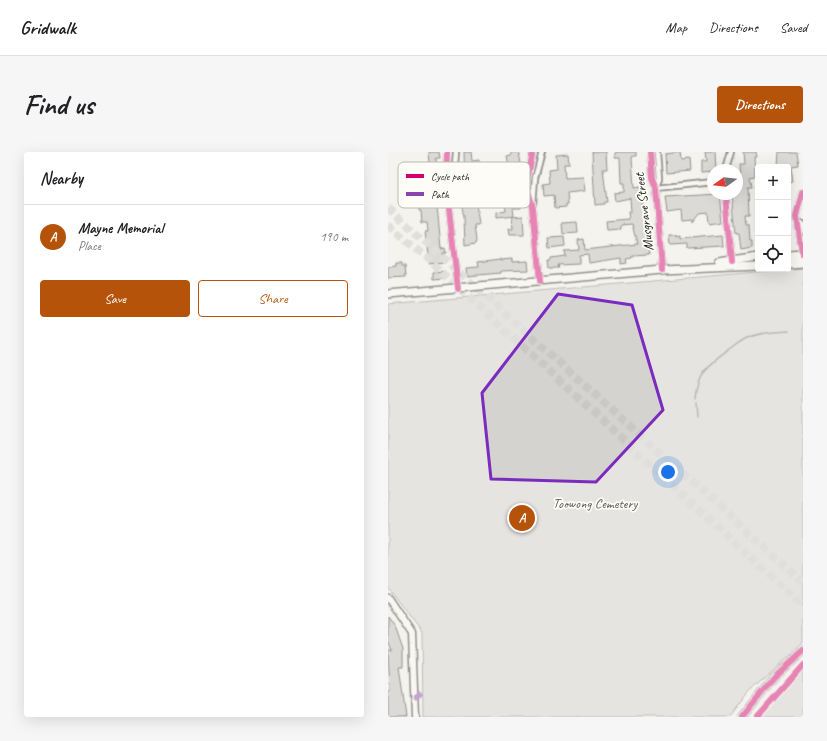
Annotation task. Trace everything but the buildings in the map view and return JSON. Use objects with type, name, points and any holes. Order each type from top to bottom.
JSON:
[{"type":"highway","points":[[791,254],[803,254]]},
{"type":"highway","points":[[791,258],[803,254]]},
{"type":"highway","points":[[732,262],[755,258]]},
{"type":"highway","points":[[662,270],[675,266],[755,262]]},
{"type":"highway","points":[[791,264],[803,263]]},
{"type":"highway","points":[[388,294],[662,270],[755,266]]},
{"type":"main road","points":[[388,598],[412,634],[415,717]]},
{"type":"main road","points":[[742,717],[774,677],[803,651]]},
{"type":"street","points":[[447,152],[447,162]]},
{"type":"street","points":[[455,162],[456,152]]},
{"type":"street","points":[[530,164],[533,152]]},
{"type":"street","points":[[540,281],[533,206],[535,183],[542,152]]},
{"type":"street","name":"Musgrave Street","points":[[650,152],[652,178],[656,188],[662,270]]},
{"type":"street","name":"Musgrave Street","points":[[656,188],[659,178],[657,152]]},
{"type":"street","points":[[728,164],[731,152]]},
{"type":"street","points":[[656,188],[707,183]]},
{"type":"street","points":[[803,192],[797,216],[803,254]]},
{"type":"street","points":[[530,199],[533,206]]},
{"type":"street","points":[[727,200],[732,262]]},
{"type":"street","points":[[450,208],[458,289]]},
{"type":"street","points":[[801,238],[803,223]]},
{"type":"highlighted area","points":[[558,294],[632,305],[663,410],[596,482],[491,479],[482,393]]},
{"type":"green space","name":"Toowong Cemetery","points":[[803,268],[803,643],[750,691],[730,717],[423,717],[422,633],[388,588],[388,304],[757,272],[791,272],[791,269]]},
{"type":"green space","points":[[803,670],[803,717],[759,717],[800,674]]},
{"type":"waterway","points":[[695,399],[698,382],[705,370],[742,341],[757,335],[789,331]]},
{"type":"waterway","points":[[696,403],[697,417]]},
{"type":"tunnel","points":[[388,208],[803,582]]},
{"type":"tunnel","points":[[388,225],[430,261],[803,606]]},
{"type":"marked path","points":[[414,699],[425,690]]},
{"type":"cycle path","points":[[447,152],[447,162]]},
{"type":"cycle path","points":[[530,166],[533,152]]},
{"type":"cycle path","points":[[650,152],[652,178],[656,188],[662,270]]},
{"type":"cycle path","points":[[802,253],[797,216],[803,192]]},
{"type":"cycle path","points":[[530,198],[533,207],[540,281]]},
{"type":"cycle path","points":[[727,200],[732,262]]},
{"type":"cycle path","points":[[449,208],[458,289]]},
{"type":"cycle path","points":[[742,717],[774,677],[803,651]]},
{"type":"cycle path","points":[[757,717],[803,665]]},
{"type":"place","name":"Mayne Memorial","points":[[522,518]]}]
